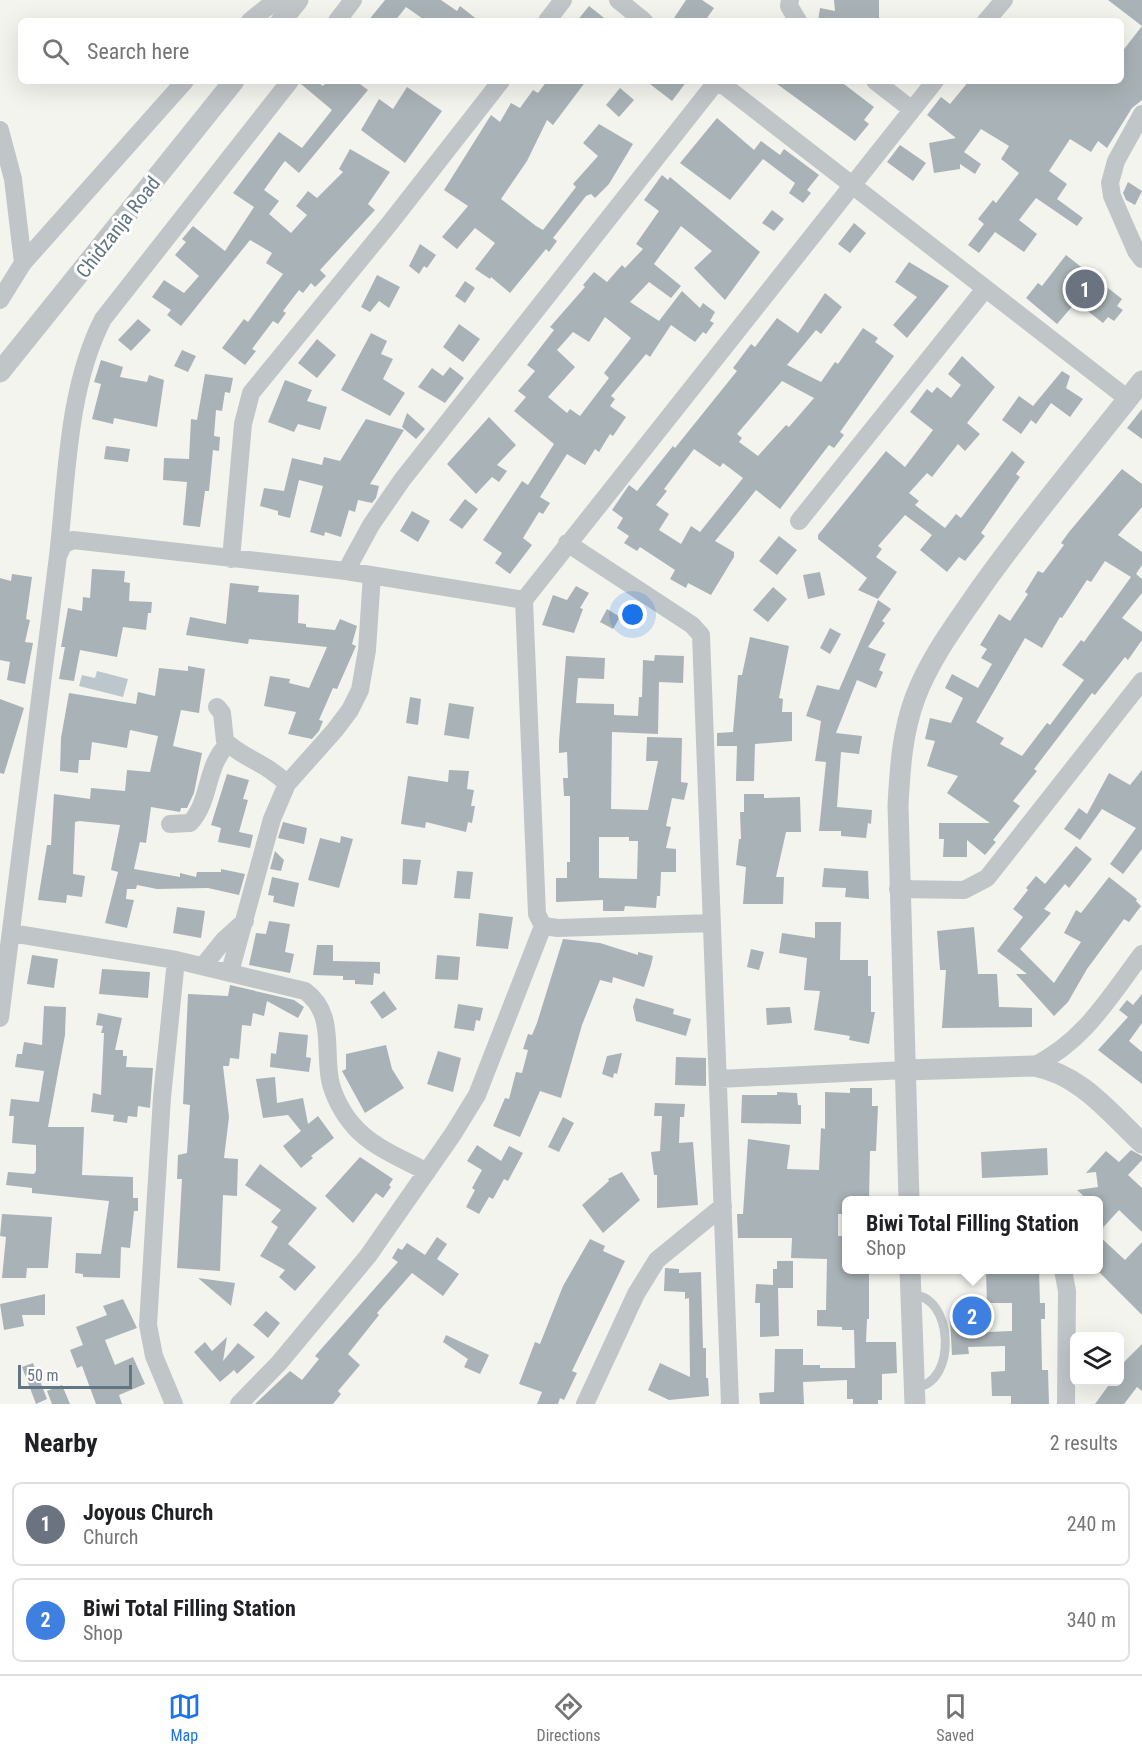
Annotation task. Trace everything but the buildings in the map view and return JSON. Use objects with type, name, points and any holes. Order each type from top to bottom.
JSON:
[{"type":"street","points":[[254,18],[276,0]]},
{"type":"street","points":[[283,18],[298,0]]},
{"type":"street","points":[[339,18],[353,0]]},
{"type":"street","points":[[549,18],[563,0]]},
{"type":"street","points":[[618,0],[640,18]]},
{"type":"street","points":[[790,0],[789,6],[796,18]]},
{"type":"street","points":[[989,18],[1004,0]]},
{"type":"street","points":[[0,300],[23,263],[181,84]]},
{"type":"street","name":"Chidzanja Road","points":[[0,372],[232,84]]},
{"type":"street","points":[[0,1017],[78,392],[94,338],[103,319],[288,84]]},
{"type":"street","points":[[231,560],[243,424],[251,393],[390,223],[499,84]]},
{"type":"street","points":[[346,571],[371,525],[402,480],[715,84]]},
{"type":"street","points":[[721,84],[1128,399]]},
{"type":"street","points":[[880,84],[911,108]]},
{"type":"street","points":[[239,1404],[279,1364],[368,1256],[477,1095],[543,926],[537,914],[524,600],[911,108],[932,84]]},
{"type":"street","points":[[1142,114],[1116,161],[1110,183],[1112,196],[1136,251],[1142,259]]},
{"type":"street","points":[[0,130],[13,179],[23,263]]},
{"type":"street","points":[[799,521],[985,289]]},
{"type":"street","points":[[909,1196],[898,890],[899,773],[909,720],[923,679],[944,641],[1007,551],[1142,381]]},
{"type":"street","points":[[57,556],[63,545],[73,540],[231,560],[346,571],[524,600]]},
{"type":"street","points":[[567,543],[692,625],[701,635],[730,1404]]},
{"type":"street","points":[[230,972],[247,919],[272,819],[287,784],[335,730],[350,710],[360,690],[368,650],[372,575]]},
{"type":"street","points":[[898,890],[964,890],[987,878],[1142,681]]},
{"type":"street","points":[[217,707],[222,713],[225,741],[274,770],[287,784]]},
{"type":"street","points":[[170,824],[190,823],[200,813],[212,769],[219,753],[228,744]]},
{"type":"street","points":[[203,966],[224,940],[247,919]]},
{"type":"street","points":[[543,926],[558,928],[712,923]]},
{"type":"street","points":[[11,933],[176,960],[286,985],[305,992],[318,1000],[324,1014],[330,1084],[353,1126],[372,1142],[427,1172]]},
{"type":"street","points":[[1034,1066],[1058,1054],[1079,1036],[1142,954]]},
{"type":"street","points":[[174,1404],[154,1356],[148,1325],[162,1097],[176,960]]},
{"type":"street","points":[[719,1078],[1034,1066],[1064,1074],[1076,1081],[1142,1143]]},
{"type":"street","points":[[585,1404],[636,1294],[657,1260],[723,1206]]},
{"type":"street","points":[[910,1274],[915,1395]]},
{"type":"street","points":[[1064,1274],[1067,1291],[1066,1404]]},
{"type":"lane","points":[[911,1295],[924,1297],[937,1308],[943,1324],[944,1345],[940,1372],[915,1395]]},
{"type":"shaded area","points":[[97,671],[128,679],[123,697],[79,686],[82,675],[95,678]]},
{"type":"place","name":"Joyous Church","points":[[1085,289]]},
{"type":"place","name":"Biwi Total Filling Station","points":[[972,1316]]}]
